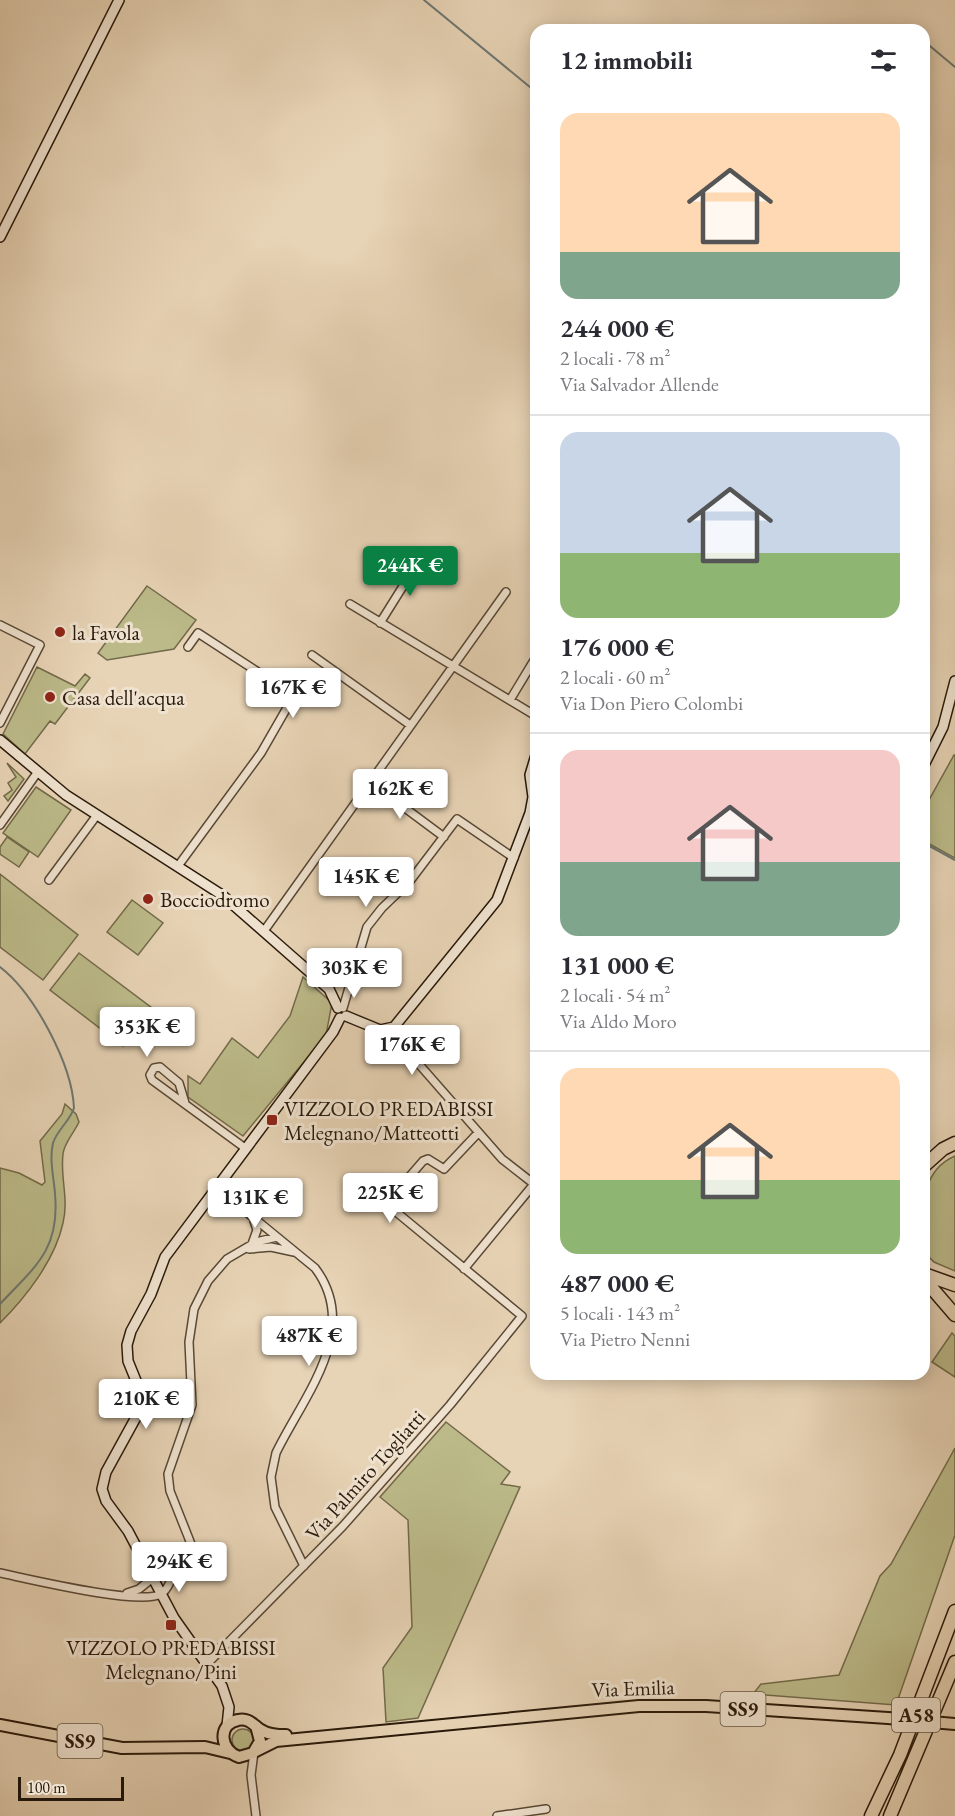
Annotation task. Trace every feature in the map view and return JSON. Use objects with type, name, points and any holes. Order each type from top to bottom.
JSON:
[{"type":"highway","points":[[930,1161],[943,1149],[955,1143]]},
{"type":"highway","points":[[930,1276],[955,1285]]},
{"type":"highway","points":[[930,1286],[955,1315]]},
{"type":"highway","name":"A58","points":[[871,1816],[900,1755],[955,1611]]},
{"type":"highway","name":"A58","points":[[890,1816],[955,1662]]},
{"type":"main road","name":"Via Emilia","points":[[254,1752],[273,1742],[313,1737],[639,1706],[706,1706],[955,1724]]},
{"type":"main road","points":[[237,1720],[252,1723],[260,1740],[254,1752],[247,1756],[233,1754],[223,1741],[227,1727],[237,1720]]},
{"type":"main road","name":"Via Emilia","points":[[252,1723],[262,1731],[275,1735],[313,1737]]},
{"type":"main road","name":"SS9","points":[[0,1725],[122,1748],[219,1748],[233,1754]]},
{"type":"main road","name":"SS9","points":[[188,1747],[210,1741],[227,1727]]},
{"type":"street","points":[[0,237],[119,2]]},
{"type":"street","points":[[380,623],[420,559]]},
{"type":"street","points":[[264,931],[451,665],[506,592]]},
{"type":"street","points":[[350,604],[530,712]]},
{"type":"street","points":[[0,625],[40,645],[0,723]]},
{"type":"street","points":[[178,866],[261,753],[292,699],[287,691],[198,633],[188,647]]},
{"type":"street","points":[[312,655],[410,724]]},
{"type":"street","points":[[510,700],[530,667]]},
{"type":"street","points":[[930,753],[943,727],[955,681]]},
{"type":"street","points":[[0,740],[37,773],[222,895],[329,989],[342,1012],[378,1030],[389,1030],[398,1024],[490,912],[503,888],[530,811]]},
{"type":"street","points":[[0,825],[37,773]]},
{"type":"street","points":[[370,782],[444,837]]},
{"type":"street","points":[[49,880],[98,815]]},
{"type":"street","points":[[252,1723],[229,1703],[222,1686],[160,1594],[124,1524],[105,1498],[102,1481],[137,1419],[142,1404],[140,1390],[127,1355],[131,1331],[149,1298],[165,1257],[333,1032],[342,1012],[367,927],[382,908],[410,881],[457,819],[514,858]]},
{"type":"street","points":[[389,1030],[502,1159],[530,1181]]},
{"type":"street","points":[[185,1103],[177,1080],[160,1067],[154,1068],[150,1075],[152,1080],[245,1148]]},
{"type":"street","points":[[478,1133],[444,1169],[428,1159],[423,1161],[389,1202],[392,1209],[464,1269],[530,1189]]},
{"type":"street","points":[[216,1187],[315,1268],[324,1283],[332,1323],[330,1344],[324,1364],[279,1446],[272,1467],[275,1508],[304,1566]]},
{"type":"street","points":[[250,1245],[256,1237],[257,1230],[251,1216]]},
{"type":"street","points":[[0,1573],[119,1595],[149,1597],[160,1594],[190,1559],[192,1544],[172,1498],[168,1474],[192,1405],[189,1330],[198,1299],[208,1281],[227,1259],[250,1245],[277,1237]]},
{"type":"street","points":[[241,1251],[264,1247],[274,1242],[277,1237]]},
{"type":"street","points":[[264,1247],[298,1254]]},
{"type":"street","name":"Via Palmiro Togliatti","points":[[207,1664],[304,1566],[429,1430],[522,1316],[464,1269]]},
{"type":"street","points":[[119,1595],[139,1589],[152,1577],[180,1569]]},
{"type":"street","points":[[199,1653],[223,1647]]},
{"type":"street","points":[[227,1727],[229,1703]]},
{"type":"street","points":[[254,1752],[251,1775],[255,1816]]},
{"type":"street","points":[[233,1754],[243,1762],[251,1775]]},
{"type":"street","points":[[497,1816],[546,1809]]},
{"type":"shaded area","points":[[147,586],[196,620],[174,649],[107,660],[98,653]]},
{"type":"shaded area","points":[[37,667],[75,686],[85,674],[90,678],[55,724],[50,721],[25,754],[3,734]]},
{"type":"shaded area","points":[[955,755],[955,858],[930,844],[930,798]]},
{"type":"shaded area","points":[[7,763],[24,779],[8,801],[4,796],[12,790],[8,783],[16,777]]},
{"type":"shaded area","points":[[36,787],[71,810],[38,857],[3,833]]},
{"type":"shaded area","points":[[7,837],[29,852],[19,867],[0,854],[0,847]]},
{"type":"shaded area","points":[[0,874],[78,935],[43,980],[0,947]]},
{"type":"shaded area","points":[[132,900],[163,923],[138,955],[107,932]]},
{"type":"shaded area","points":[[79,953],[152,1008],[123,1046],[50,990]]},
{"type":"shaded area","points":[[303,977],[332,1003],[326,1035],[243,1136],[188,1097],[188,1076],[200,1084],[232,1038],[258,1058],[290,1016]]},
{"type":"shaded area","points":[[65,1104],[76,1114],[79,1122],[63,1154],[65,1214],[59,1237],[38,1277],[20,1302],[0,1323],[0,1168],[19,1173],[42,1185],[45,1182],[40,1141],[62,1114]]},
{"type":"shaded area","points":[[955,1156],[955,1271],[930,1258],[930,1181],[942,1164]]},
{"type":"shaded area","points":[[952,1333],[955,1336],[955,1377],[932,1362]]},
{"type":"shaded area","points":[[446,1422],[510,1472],[501,1484],[520,1487],[418,1718],[386,1722],[383,1668],[412,1627],[408,1520],[380,1497]]},
{"type":"shaded area","points":[[955,1448],[955,1535],[896,1705],[753,1694],[761,1684],[839,1675],[880,1576],[891,1564]]},
{"type":"shaded area","points":[[243,1729],[251,1732],[254,1740],[251,1748],[243,1751],[235,1748],[232,1740],[235,1732]]},
{"type":"waterway","points":[[424,0],[530,87]]},
{"type":"waterway","points":[[930,46],[955,67]]},
{"type":"waterway","points":[[930,846],[955,860]]},
{"type":"waterway","points":[[0,967],[26,994],[49,1031],[66,1071],[72,1090],[74,1108],[53,1143],[52,1162],[56,1213],[49,1243],[35,1267],[0,1304]]},
{"type":"place","name":"la Favola","points":[[60,632]]},
{"type":"place","name":"Casa dell'acqua","points":[[50,697]]},
{"type":"place","name":"Bocciodromo","points":[[148,899]]},
{"type":"place","name":"VIZZOLO PREDABISSI Melegnano/Matteotti","points":[[272,1120]]},
{"type":"place","name":"VIZZOLO PREDABISSI Melegnano/Pini","points":[[171,1625]]}]
